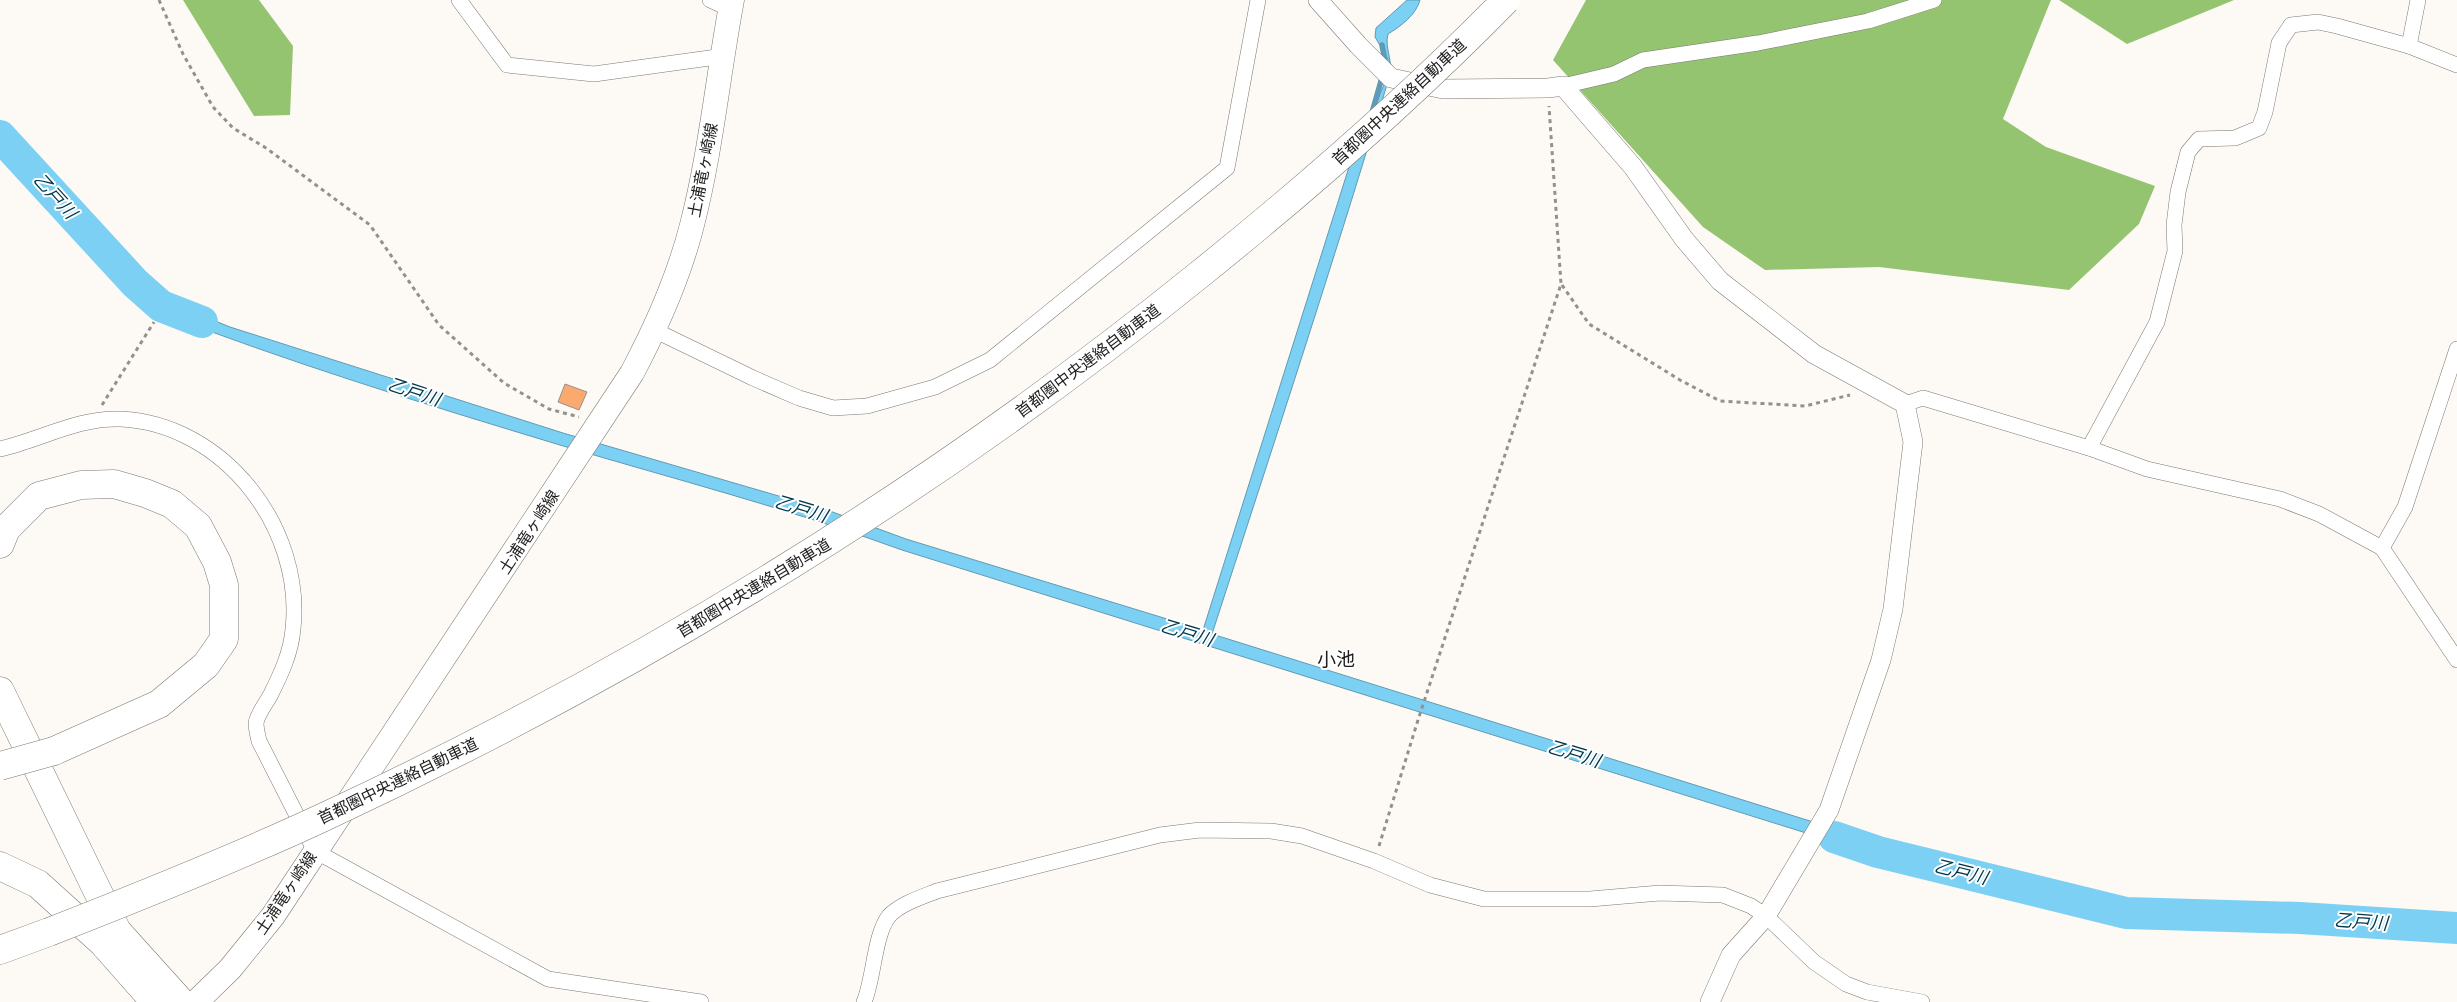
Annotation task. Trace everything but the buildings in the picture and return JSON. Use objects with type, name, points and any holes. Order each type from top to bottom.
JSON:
[{"type":"highway","name":"首都圏中央連絡自動車道","points":[[0,950],[256,848],[480,741],[566,697],[690,628],[829,543],[1023,410],[1166,302],[1317,177],[1471,36],[1506,0]]},
{"type":"highway","points":[[0,544],[6,529],[39,496],[81,485],[114,484],[145,493],[172,504],[198,526],[217,562],[224,584],[224,639],[206,665],[159,704],[54,751],[0,766]]},
{"type":"highway","points":[[0,691],[117,931],[181,1002]]},
{"type":"highway","points":[[0,866],[38,884],[103,943],[154,1002]]},
{"type":"main road","name":"土浦竜ヶ崎線","points":[[196,1002],[230,969],[273,916],[599,426],[632,372],[654,330],[679,267],[692,224],[724,56],[724,3]]},
{"type":"street","points":[[459,0],[507,65],[594,74],[724,56]]},
{"type":"street","points":[[654,330],[799,398],[833,408],[867,406],[935,387],[990,360],[1227,168],[1258,0]]},
{"type":"street","points":[[1318,0],[1358,45],[1391,78],[1443,89],[1556,87],[1614,74],[1643,60],[1758,43],[1859,23],[1934,0]]},
{"type":"street","points":[[2409,46],[2418,0]]},
{"type":"street","points":[[2089,448],[2156,322],[2175,251],[2174,225],[2178,192],[2188,152],[2199,139],[2235,138],[2259,128],[2265,112],[2278,43],[2290,25],[2318,22],[2336,26],[2409,46],[2457,65]]},
{"type":"street","points":[[1556,87],[1633,167],[1684,240],[1720,281],[1814,354],[1905,404],[1923,398],[2089,448],[2147,469],[2280,499],[2319,514],[2382,548],[2457,660]]},
{"type":"street","points":[[2382,548],[2405,507],[2457,349]]},
{"type":"street","points":[[1710,1002],[1731,955],[1766,916],[1829,810],[1881,660],[1893,609],[1913,442],[1905,404]]},
{"type":"street","points":[[0,448],[94,421],[119,419],[149,422],[173,431],[226,462],[246,482],[275,526],[283,544],[292,585],[295,613],[292,641],[284,668],[256,721],[259,741],[315,851],[548,980],[701,1002]]},
{"type":"street","points":[[864,1002],[878,944],[889,916],[908,903],[937,891],[1160,836],[1200,830],[1234,828],[1302,836],[1374,861],[1430,885],[1484,899],[1590,899],[1660,893],[1723,894],[1751,906],[1766,916],[1814,962],[1846,984],[1867,992],[1922,1002]]},
{"type":"path","points":[[159,0],[183,54],[213,108],[232,128],[266,148],[370,225],[439,325],[504,383],[549,409],[599,426]]},
{"type":"path","points":[[1374,861],[1418,720],[1561,284],[1556,87]]},
{"type":"path","points":[[1561,284],[1590,324],[1680,380],[1720,401],[1805,406],[1877,388]]},
{"type":"path","points":[[94,421],[154,322]]},
{"type":"green space","points":[[183,0],[259,0],[293,46],[290,115],[254,116]]},
{"type":"green space","points":[[1586,0],[2051,0],[2003,119],[2046,147],[2155,186],[2139,224],[2069,290],[1879,267],[1765,270],[1703,227],[1553,60]]},
{"type":"green space","points":[[2059,0],[2234,0],[2127,44]]},
{"type":"water","points":[[1407,0],[1420,0],[1412,15],[1388,34],[1387,44],[1390,63],[1375,37],[1376,28]]},
{"type":"water","points":[[1390,70],[1368,148],[1212,634],[1810,821],[1879,846],[1875,858],[1806,833],[902,550],[817,521],[407,398],[256,348],[156,311],[164,300],[230,327],[563,433],[830,511],[906,539],[1203,630],[1349,167]]},
{"type":"waterway","points":[[1382,45],[1386,66]]},
{"type":"waterway","points":[[1371,116],[1383,74]]},
{"type":"waterway","name":"乙戸川","points":[[0,136],[135,283],[161,306],[202,322]]},
{"type":"waterway","name":"乙戸川","points":[[1834,837],[1878,852],[2126,913],[2300,918],[2457,928]]},
{"type":"district","name":"小池","points":[[1336,659]]}]
